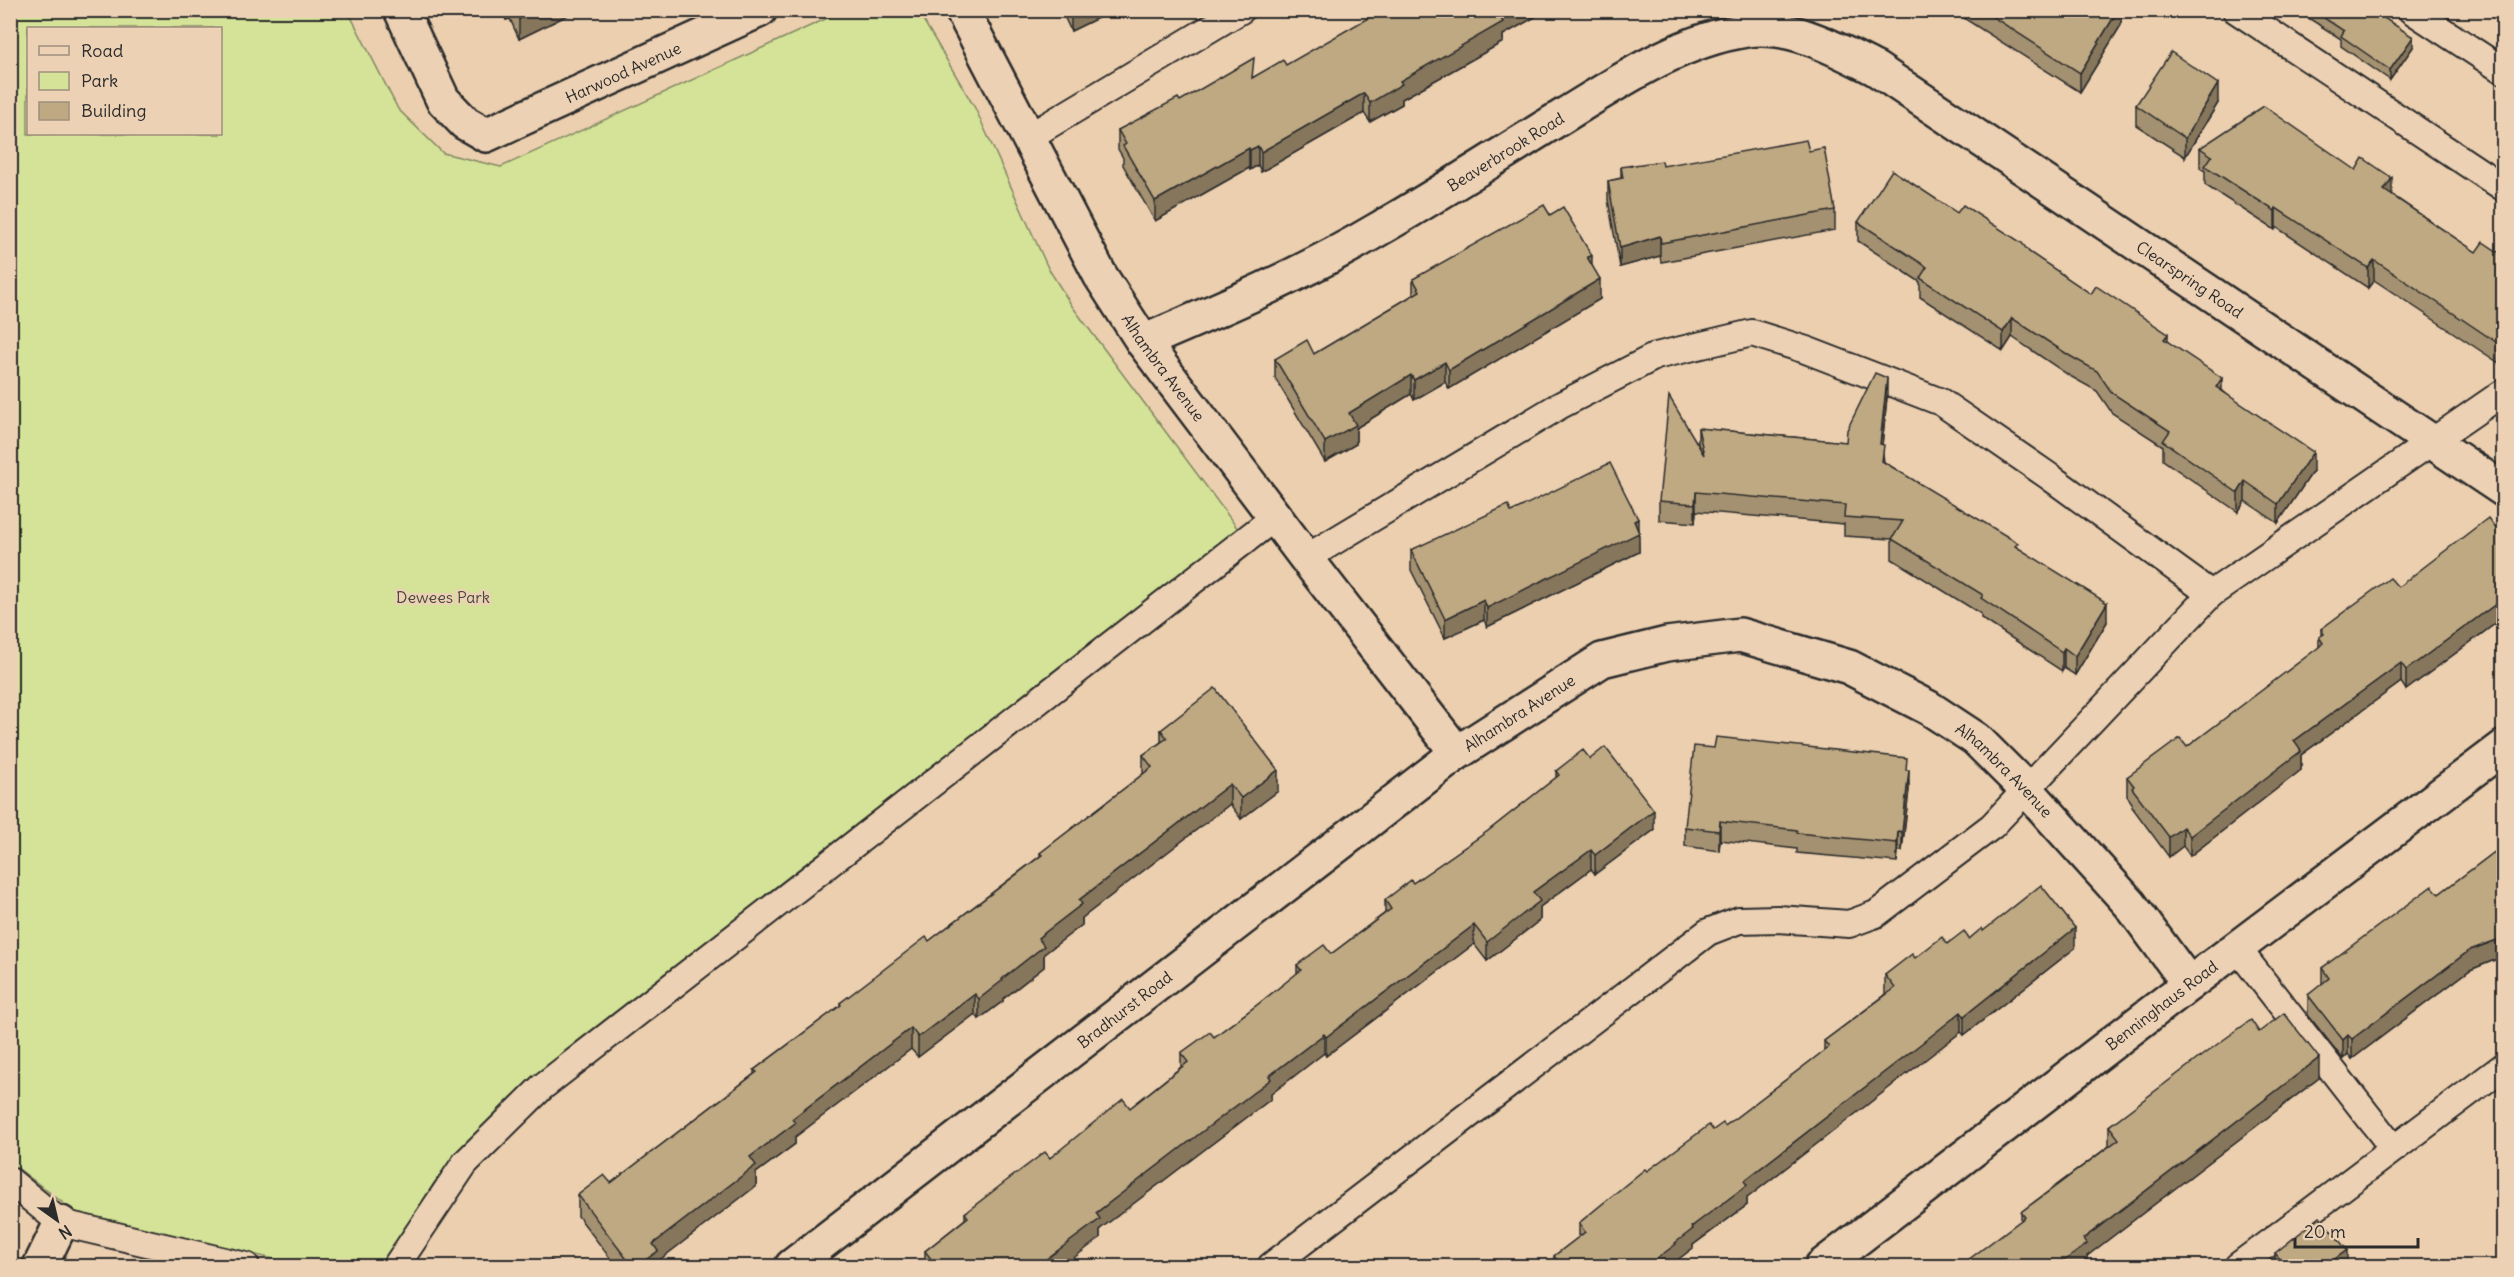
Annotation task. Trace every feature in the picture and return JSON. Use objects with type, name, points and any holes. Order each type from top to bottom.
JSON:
[{"type":"street","name":"Harwood Avenue","points":[[401,10],[443,100],[465,123],[486,135],[760,10]]},
{"type":"street","name":"Alhambra Avenue","points":[[962,10],[1100,275],[1143,342],[1305,558],[1457,753],[1602,660],[1667,644],[1740,635],[1849,667],[1929,708],[1976,739],[2027,790],[2130,904],[2189,984]]},
{"type":"street","name":"Beaverbrook Road","points":[[1143,342],[1254,295],[1376,231],[1635,72],[1709,39],[1749,30],[1785,30],[1828,45],[1876,69]]},
{"type":"street","name":"Clearspring Road","points":[[1876,69],[2504,490]]},
{"type":"street","name":"Benninghaus Road","points":[[1822,1266],[2189,984],[2504,747]]},
{"type":"street","name":"Bradhurst Road","points":[[792,1266],[1457,753]]},
{"type":"street","points":[[40,1266],[61,1223]]},
{"type":"lane","points":[[1027,138],[1241,10]]},
{"type":"lane","points":[[2236,10],[2504,188]]},
{"type":"lane","points":[[2411,10],[2504,71]]},
{"type":"lane","points":[[1305,558],[1559,406],[1656,356],[1752,333],[1806,350],[1941,402],[2050,477],[2211,594]]},
{"type":"lane","points":[[1271,1266],[1708,932],[1739,920],[1778,919],[1849,924],[1876,914],[1992,826],[2211,594],[2504,392]]},
{"type":"lane","points":[[396,1266],[465,1163],[542,1087],[1275,517]]},
{"type":"lane","points":[[2237,948],[2393,1148]]},
{"type":"lane","points":[[2238,1266],[2504,1066]]},
{"type":"lane","points":[[10,1181],[61,1223],[246,1266]]},
{"type":"green space","name":"Dewees Park","points":[[10,11],[348,11],[398,109],[443,153],[501,167],[843,11],[918,11],[975,108],[1048,268],[1072,306],[1238,529],[575,1043],[500,1114],[434,1183],[384,1266],[303,1266],[75,1212],[11,1163]]},
{"type":"building","points":[[515,10],[537,10],[519,19]]},
{"type":"building","points":[[1382,10],[1512,10],[1500,17],[1503,22],[1400,81],[1402,84],[1370,103],[1364,93],[1261,152],[1258,146],[1250,150],[1249,148],[1155,201],[1123,146],[1126,144],[1118,130],[1178,98],[1180,101],[1254,58],[1252,78],[1283,60],[1286,65]]},
{"type":"building","points":[[1982,10],[2118,10],[2080,73]]},
{"type":"building","points":[[2312,10],[2372,10],[2413,37],[2390,70],[2341,36],[2344,31]]},
{"type":"building","points":[[2171,52],[2218,84],[2185,138],[2136,105]]},
{"type":"building","points":[[2264,106],[2356,170],[2363,158],[2392,178],[2384,190],[2476,252],[2483,242],[2504,256],[2504,337],[2499,344],[2374,260],[2368,268],[2276,208],[2275,211],[2205,166],[2212,156],[2200,148]]},
{"type":"building","points":[[1806,140],[1809,151],[1824,148],[1835,210],[1661,243],[1660,236],[1620,248],[1608,181],[1623,178],[1621,167],[1662,161],[1663,166]]},
{"type":"building","points":[[1892,170],[1957,213],[1963,205],[2022,243],[2029,252],[2091,294],[2096,286],[2168,334],[2164,339],[2222,378],[2216,387],[2313,452],[2278,504],[2245,481],[2238,493],[2163,441],[2170,431],[2112,393],[2097,371],[2012,318],[2003,332],[1920,278],[1927,267],[1858,222]]},
{"type":"building","points":[[1544,205],[1550,215],[1563,207],[1592,256],[1587,257],[1600,279],[1449,370],[1445,362],[1414,380],[1411,375],[1349,413],[1356,425],[1325,442],[1275,359],[1307,340],[1314,354],[1420,291],[1413,279]]},
{"type":"building","points":[[1875,373],[1887,378],[1880,444],[1884,445],[1882,461],[2018,543],[2015,546],[2107,603],[2075,656],[2064,648],[2062,652],[1981,598],[1983,595],[1892,539],[1903,521],[1844,517],[1845,505],[1696,492],[1695,504],[1659,501],[1669,396],[1704,455],[1698,428],[1846,442],[1847,430]]},
{"type":"building","points":[[1610,463],[1638,519],[1634,521],[1639,533],[1487,608],[1484,600],[1445,619],[1411,550],[1508,505],[1511,512]]},
{"type":"building","points":[[2488,518],[2504,539],[2504,598],[2406,670],[2401,663],[2294,741],[2301,751],[2190,836],[2183,827],[2169,837],[2132,788],[2134,786],[2127,777],[2180,738],[2187,747],[2319,647],[2323,643],[2319,637],[2324,634],[2321,629],[2390,578],[2398,587]]},
{"type":"building","points":[[1215,688],[1278,770],[1241,798],[1230,784],[1079,900],[1082,904],[1038,938],[1044,946],[979,999],[975,994],[918,1037],[911,1028],[792,1119],[795,1123],[750,1157],[756,1165],[653,1244],[658,1251],[637,1266],[632,1266],[578,1195],[604,1175],[611,1183],[757,1072],[754,1070],[926,937],[929,941],[1042,855],[1040,853],[1152,767],[1143,755],[1167,738],[1161,730]]},
{"type":"building","points":[[1716,737],[1907,758],[1906,770],[1909,770],[1902,832],[1898,831],[1897,843],[1797,833],[1797,830],[1720,821],[1719,831],[1685,827],[1694,746],[1714,748]]},
{"type":"building","points":[[1605,747],[1654,810],[1595,855],[1591,850],[1533,892],[1540,901],[1487,942],[1474,925],[1326,1037],[1324,1034],[1269,1076],[1271,1079],[1096,1213],[1100,1219],[1041,1263],[1042,1266],[922,1266],[932,1260],[925,1251],[968,1217],[965,1213],[1005,1182],[1045,1152],[1050,1158],[1123,1099],[1130,1108],[1188,1062],[1181,1053],[1210,1032],[1214,1037],[1257,1005],[1301,970],[1297,965],[1324,945],[1331,954],[1391,909],[1385,900],[1411,880],[1413,883],[1488,831],[1559,775],[1556,771],[1583,750],[1590,759]]},
{"type":"building","points":[[2504,845],[2504,948],[2497,940],[2470,950],[2352,1039],[2348,1035],[2343,1040],[2308,995],[2329,978],[2322,968],[2432,886],[2439,894]]},
{"type":"building","points":[[2041,885],[2075,928],[1964,1016],[1961,1012],[1744,1181],[1747,1185],[1691,1227],[1693,1229],[1676,1244],[1647,1266],[1546,1266],[1557,1260],[1554,1256],[1585,1232],[1579,1223],[1645,1169],[1647,1171],[1709,1125],[1713,1130],[1723,1123],[1725,1126],[1829,1047],[1824,1041],[1895,988],[1885,975],[1912,954],[1915,958],[1942,937],[1947,944],[1964,931],[1969,939],[1982,928],[1983,931]]},
{"type":"building","points":[[2284,1013],[2319,1058],[2083,1239],[2087,1244],[2057,1266],[1960,1266],[2025,1217],[2021,1212],[2119,1139],[2109,1126],[2251,1020],[2259,1032]]},
{"type":"building","points":[[2320,1217],[2347,1250],[2325,1266],[2286,1266],[2275,1253]]},
{"type":"building","points":[[550,1260],[561,1266],[546,1266]]}]
